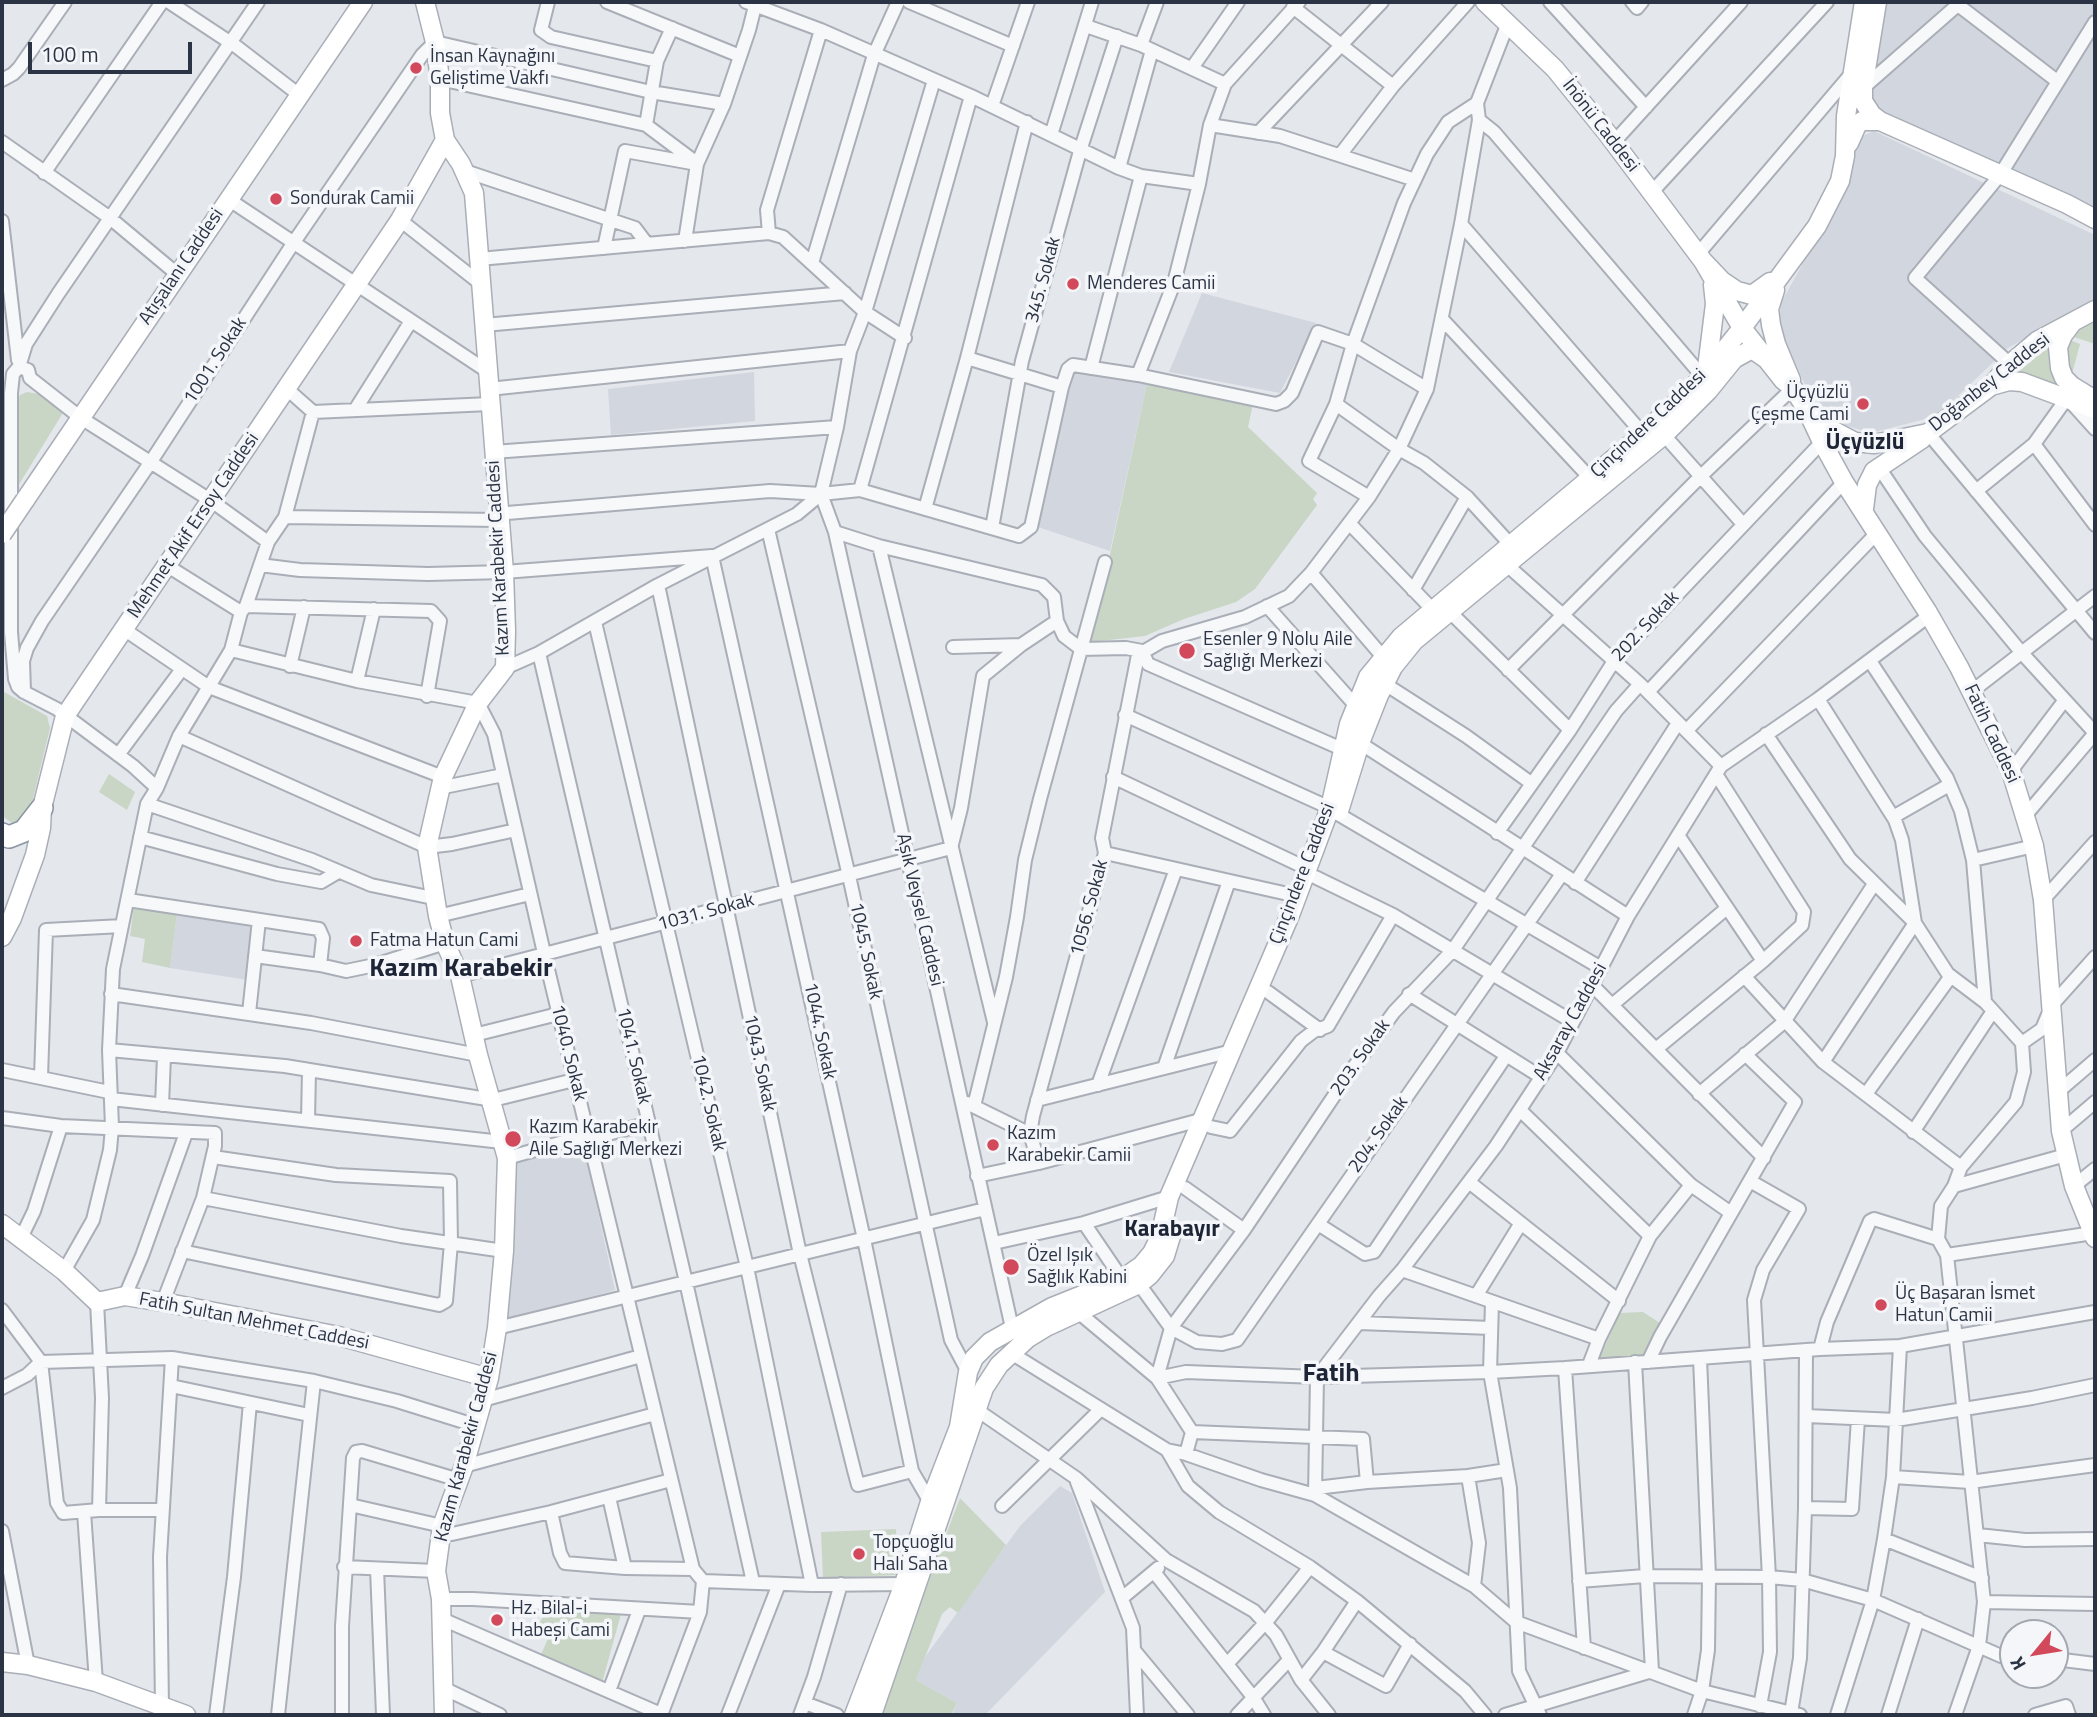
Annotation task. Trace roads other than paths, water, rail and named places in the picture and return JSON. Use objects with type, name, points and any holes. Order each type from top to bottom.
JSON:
[{"type":"highway","points":[[2,834],[9,836],[24,831],[42,808]]},
{"type":"main road","name":"Atışalanı Caddesi","points":[[2,534],[298,94],[363,2]]},
{"type":"main road","name":"İnönü Caddesi","points":[[1485,2],[1555,69],[1614,142],[1703,262]]},
{"type":"main road","name":"Çinçindere Caddesi","points":[[1513,555],[1590,478],[1643,434],[1703,377],[1816,226],[1840,181],[1845,156],[1846,116],[1864,2]]},
{"type":"main road","points":[[1877,2],[1863,88],[1863,101],[1872,115],[2095,219]]},
{"type":"main road","name":"Kazım Karabekir Caddesi","points":[[424,4],[435,42],[440,79],[440,113],[445,141],[465,171],[474,193],[503,572],[505,668],[478,703],[441,782],[427,847],[433,898],[445,943],[460,976],[478,1055],[493,1100],[505,1150],[504,1251],[489,1378],[442,1526],[436,1572],[441,1599],[444,1715]]},
{"type":"main road","points":[[1845,156],[1857,125],[1863,121],[1880,121]]},
{"type":"main road","name":"Mehmet Akif Ersoy Caddesi","points":[[2,937],[12,918],[34,855],[41,828],[42,808],[65,716],[400,220],[445,141]]},
{"type":"main road","points":[[1703,262],[1722,281],[1737,291],[1752,295],[1783,271]]},
{"type":"main road","points":[[1703,262],[1716,304],[1709,363],[1703,377]]},
{"type":"main road","name":"Fatih Caddesi","points":[[1703,262],[1742,328],[1793,388],[1807,410],[1844,482],[1864,509],[1930,615],[2011,771],[2034,846],[2043,900],[2061,1131],[2074,1186],[2094,1236]]},
{"type":"main road","points":[[1783,271],[1769,309],[1776,344],[1793,388]]},
{"type":"main road","name":"Doğanbey Caddesi","points":[[1807,410],[1819,423],[1855,442],[1874,444],[1928,433],[1991,386],[2010,363],[2037,341],[2095,310]]},
{"type":"main road","points":[[2073,321],[2058,347],[2060,368],[2063,378],[2095,400]]},
{"type":"main road","name":"Çinçindere Caddesi","points":[[854,1715],[904,1584],[930,1502],[959,1427],[968,1372],[974,1358],[990,1342],[1052,1307],[1150,1275],[1165,1256],[1177,1192],[1268,992],[1334,811],[1351,746],[1355,705],[1368,677],[1401,637],[1441,611],[1664,435],[1708,391],[1734,359],[1752,349],[1765,358]]},
{"type":"main road","points":[[1991,386],[2009,381],[2022,382],[2095,409]]},
{"type":"main road","points":[[1864,509],[1867,485],[1878,466],[1916,444],[1928,433]]},
{"type":"main road","name":"Çinçindere Caddesi","points":[[1351,746],[1393,667],[1441,611]]},
{"type":"main road","name":"Çinçindere Caddesi","points":[[1207,1123],[1232,1051],[1297,896],[1311,873]]},
{"type":"main road","points":[[2,1224],[64,1271],[97,1302]]},
{"type":"main road","name":"Çinçindere Caddesi","points":[[872,1715],[984,1388],[999,1365],[1028,1338],[1130,1282]]},
{"type":"main road","name":"Fatih Sultan Mehmet Caddesi","points":[[97,1302],[125,1296],[339,1336],[489,1378]]},
{"type":"main road","points":[[2,1662],[28,1665],[96,1682],[186,1715]]},
{"type":"street","points":[[2,80],[19,68],[65,2]]},
{"type":"street","points":[[44,173],[162,2]]},
{"type":"street","points":[[169,2],[231,42],[298,94]]},
{"type":"street","points":[[157,788],[57,709],[24,692],[15,678],[11,632],[12,374],[19,368],[26,344],[258,2]]},
{"type":"street","points":[[548,2],[541,30],[551,37],[657,61]]},
{"type":"street","points":[[607,2],[740,57]]},
{"type":"street","points":[[812,263],[874,55],[898,2]]},
{"type":"street","points":[[909,2],[1013,46]]},
{"type":"street","points":[[992,107],[1028,2]]},
{"type":"street","points":[[1051,135],[1093,2]]},
{"type":"street","points":[[1119,168],[1157,2]]},
{"type":"street","points":[[1192,68],[1238,2]]},
{"type":"street","points":[[1258,133],[1382,2]]},
{"type":"street","points":[[1340,155],[1393,86],[1468,2]]},
{"type":"street","points":[[1550,2],[1646,107]]},
{"type":"street","points":[[1614,142],[1741,2]]},
{"type":"street","points":[[1651,192],[1827,2]]},
{"type":"street","points":[[685,241],[697,164],[724,104],[740,57],[752,3],[821,30],[971,96],[1119,168],[1141,176],[1199,184]]},
{"type":"street","points":[[1863,88],[1960,3],[2057,81]]},
{"type":"street","points":[[1138,375],[1174,283],[1199,184],[1210,125],[1225,84],[1296,5],[1393,86]]},
{"type":"street","points":[[2010,363],[1915,278],[2000,175],[2095,22]]},
{"type":"street","points":[[835,532],[879,546],[1042,585],[1054,597],[1057,621],[1064,636],[1081,649],[1126,648],[1142,651],[1162,641],[1245,617],[1289,596],[1311,573],[1369,497],[1399,449],[1427,389],[1461,224],[1479,120],[1477,103],[1508,23]]},
{"type":"street","points":[[1086,26],[1147,48],[1225,84]]},
{"type":"street","points":[[646,125],[657,61],[672,28]]},
{"type":"street","points":[[769,233],[767,209],[821,30]]},
{"type":"street","name":"345. Sokak","points":[[992,528],[1020,375],[1080,151],[1117,36]]},
{"type":"street","points":[[435,42],[651,92],[724,104]]},
{"type":"street","name":"1001. Sokak","points":[[24,692],[23,661],[42,621],[150,463],[293,242],[422,55],[435,42]]},
{"type":"street","points":[[1703,262],[1854,71]]},
{"type":"street","points":[[440,79],[646,125],[697,164]]},
{"type":"street","points":[[505,668],[539,653],[712,556],[797,514],[821,494],[837,427],[850,351],[865,312],[934,80]]},
{"type":"street","points":[[860,490],[971,96]]},
{"type":"street","points":[[1369,497],[1309,460],[1336,404],[1353,344],[1404,203],[1427,154],[1448,122],[1477,103]]},
{"type":"street","points":[[1479,120],[1494,132],[1703,377]]},
{"type":"street","points":[[925,509],[967,358],[1027,122]]},
{"type":"street","points":[[1210,125],[1280,136],[1415,180]]},
{"type":"street","points":[[2,142],[110,218],[177,274]]},
{"type":"street","points":[[604,248],[625,151],[697,164]]},
{"type":"street","points":[[465,171],[635,228],[647,244]]},
{"type":"street","points":[[1091,368],[1141,176]]},
{"type":"street","points":[[228,199],[411,321],[489,388]]},
{"type":"street","points":[[400,220],[481,284]]},
{"type":"street","points":[[2,221],[19,368]]},
{"type":"street","points":[[1461,224],[1643,434]]},
{"type":"street","points":[[479,259],[769,233],[783,237],[865,312],[905,338]]},
{"type":"street","points":[[484,325],[845,293]]},
{"type":"street","points":[[1442,319],[1590,478]]},
{"type":"street","points":[[355,410],[411,321]]},
{"type":"street","points":[[285,517],[498,520],[507,513],[770,491],[821,494],[860,490],[1019,536],[1031,527],[1062,387],[1068,369],[1073,365],[1138,375],[1276,404],[1292,393],[1318,332],[1353,344],[1427,389]]},
{"type":"street","points":[[287,389],[313,412],[355,410],[489,388],[850,351]]},
{"type":"street","points":[[967,358],[1062,387]]},
{"type":"street","points":[[19,368],[27,370],[30,378],[81,418],[211,500],[268,542]]},
{"type":"street","points":[[14,381],[22,386],[28,383],[30,378]]},
{"type":"street","points":[[1508,670],[1701,476],[1793,388]]},
{"type":"street","points":[[1976,492],[2034,444],[2067,398],[2095,429]]},
{"type":"street","points":[[1336,404],[1399,449],[1424,463],[1467,497],[1563,615],[1683,727],[1719,770],[1804,912],[1802,925],[1763,961],[1656,1049]]},
{"type":"street","points":[[64,1271],[93,1220],[110,1150],[112,1127],[108,1050],[113,969],[147,804],[157,788],[179,736],[231,650],[268,542],[285,517],[313,412]]},
{"type":"street","points":[[493,452],[837,427]]},
{"type":"street","points":[[1928,433],[2095,634]]},
{"type":"street","points":[[1664,435],[1743,524]]},
{"type":"street","name":"202. Sokak","points":[[1497,833],[1614,662],[1822,443]]},
{"type":"street","points":[[2034,444],[2095,525]]},
{"type":"street","points":[[1878,466],[1925,536],[2021,652],[2095,733],[2025,816]]},
{"type":"street","name":"203. Sokak","points":[[1157,1378],[1171,1328],[1244,1230],[1348,1075],[1409,994],[1452,950],[1587,757],[1616,711],[1644,688],[1844,482]]},
{"type":"street","name":"Aşık Veysel Caddesi","points":[[821,494],[835,532],[907,861],[968,1103],[977,1176],[1012,1328]]},
{"type":"street","points":[[1413,590],[1467,497]]},
{"type":"street","points":[[1349,523],[1413,590],[1508,670],[1570,730]]},
{"type":"street","name":"1045. Sokak","points":[[768,529],[849,876],[951,1340],[968,1372]]},
{"type":"street","points":[[1575,883],[1683,727],[1877,533]]},
{"type":"street","points":[[879,546],[994,1024]]},
{"type":"street","points":[[260,565],[300,570],[415,574],[503,572],[712,556]]},
{"type":"street","name":"1044. Sokak","points":[[712,556],[864,1239],[912,1471],[930,1502]]},
{"type":"street","points":[[1030,1133],[968,1103],[994,1024],[1017,917],[1025,860],[1105,562]]},
{"type":"street","points":[[166,565],[243,609],[304,607],[431,611],[440,621],[427,696]]},
{"type":"street","points":[[1311,573],[1383,657]]},
{"type":"street","name":"1043. Sokak","points":[[659,585],[800,1254],[859,1485],[912,1471]]},
{"type":"street","points":[[1971,692],[2095,596]]},
{"type":"street","points":[[1267,606],[1355,705]]},
{"type":"street","points":[[290,666],[304,607]]},
{"type":"street","points":[[357,681],[374,609]]},
{"type":"street","name":"Aksaray Caddesi","points":[[1317,1377],[1469,1182],[1520,1110],[1557,1053],[1628,916],[1719,770],[1930,615]]},
{"type":"street","points":[[951,848],[961,808],[983,676],[1021,645],[1057,621]]},
{"type":"street","name":"1042. Sokak","points":[[595,622],[747,1267],[812,1585]]},
{"type":"street","points":[[125,629],[209,687],[441,782],[503,775]]},
{"type":"street","points":[[953,647],[1021,645]]},
{"type":"street","points":[[231,650],[357,681],[427,696],[478,703]]},
{"type":"street","points":[[1142,651],[1148,664],[1351,746],[1497,833],[1628,916]]},
{"type":"street","name":"1056. Sokak","points":[[1039,1164],[1030,1133],[1105,853],[1102,838],[1113,776],[1138,655],[1142,651]]},
{"type":"street","name":"1041. Sokak","points":[[539,653],[753,1582]]},
{"type":"street","points":[[1870,661],[1949,785],[1961,811],[1973,859],[1989,1006],[1913,1132]]},
{"type":"street","points":[[118,755],[182,669]]},
{"type":"street","points":[[1385,684],[1466,736],[1531,783]]},
{"type":"street","points":[[1818,699],[1893,817],[1902,840],[1915,923],[1823,1062]]},
{"type":"street","points":[[2011,771],[2064,701]]},
{"type":"street","name":"1040. Sokak","points":[[478,703],[494,734],[558,1014],[693,1569]]},
{"type":"street","points":[[1125,715],[1334,811],[1601,968]]},
{"type":"street","points":[[1766,734],[1850,859],[1915,923],[1951,976],[1989,1006],[2022,1043],[2024,1072],[2016,1102],[1961,1167],[1954,1186],[1941,1206],[1938,1239],[1947,1255],[1984,1602],[1979,1646],[1955,1715]]},
{"type":"street","points":[[179,736],[427,847],[516,830]]},
{"type":"street","points":[[1113,776],[1393,915],[1573,1022]]},
{"type":"street","points":[[1893,817],[1949,785]]},
{"type":"street","points":[[147,804],[312,860],[371,885],[433,898]]},
{"type":"street","points":[[1678,835],[1763,961]]},
{"type":"street","points":[[140,836],[288,876],[321,881],[338,872]]},
{"type":"street","points":[[2043,900],[2095,842]]},
{"type":"street","points":[[1973,859],[2034,846]]},
{"type":"street","name":"1031. Sokak","points":[[460,976],[951,848]]},
{"type":"street","points":[[1105,853],[1297,896]]},
{"type":"street","points":[[1098,1085],[1176,869]]},
{"type":"street","name":"204. Sokak","points":[[1171,1328],[1197,1342],[1222,1344],[1237,1340],[1562,874]]},
{"type":"street","points":[[1164,1068],[1229,881]]},
{"type":"street","points":[[1699,1094],[1784,1022],[1874,884]]},
{"type":"street","points":[[438,916],[530,894]]},
{"type":"street","points":[[128,900],[319,929],[323,938],[320,965]]},
{"type":"street","points":[[1612,1005],[1727,908]]},
{"type":"street","points":[[977,1176],[1039,1164],[1207,1123],[1230,1131],[1301,1041],[1314,1031],[1328,1026],[1393,915]]},
{"type":"street","points":[[249,1013],[259,920]]},
{"type":"street","points":[[41,1077],[46,930],[122,926]]},
{"type":"street","points":[[255,956],[346,971],[375,965],[445,943]]},
{"type":"street","points":[[2022,1043],[2042,1029],[2052,1005],[2095,957]]},
{"type":"street","points":[[1744,976],[1823,1062],[1961,1167]]},
{"type":"street","points":[[1866,1094],[1951,976]]},
{"type":"street","points":[[1592,985],[1764,1158]]},
{"type":"street","points":[[1268,992],[1320,1030]]},
{"type":"street","points":[[111,994],[249,1013],[478,1055]]},
{"type":"street","points":[[1409,994],[1541,1077]]},
{"type":"street","points":[[474,1035],[558,1014]]},
{"type":"street","points":[[108,1050],[309,1070],[493,1100],[574,1080]]},
{"type":"street","points":[[1037,1100],[1232,1051]]},
{"type":"street","points":[[1557,1053],[1691,1185],[1731,1213]]},
{"type":"street","points":[[1652,1671],[1645,1576],[1641,1362],[1795,1102],[1745,1054]]},
{"type":"street","points":[[162,1105],[164,1056]]},
{"type":"street","points":[[1318,1224],[1365,1254],[1374,1252],[1506,1056]]},
{"type":"street","points":[[2059,1091],[2095,1060]]},
{"type":"street","points":[[2,1070],[162,1105],[308,1120],[505,1150],[588,1137],[649,1123]]},
{"type":"street","points":[[308,1120],[309,1070]]},
{"type":"street","points":[[2061,1131],[2095,1102]]},
{"type":"street","points":[[1520,1110],[1650,1236]]},
{"type":"street","points":[[3,1121],[215,1133],[213,1157],[203,1198],[163,1302]]},
{"type":"street","points":[[21,1238],[34,1211],[61,1126]]},
{"type":"street","points":[[125,1296],[186,1133]]},
{"type":"street","points":[[1954,1186],[2066,1155]]},
{"type":"street","points":[[182,1251],[439,1305],[446,1301],[451,1243],[450,1181],[336,1175],[213,1157]]},
{"type":"street","points":[[2074,1186],[2095,1169]]},
{"type":"street","points":[[1750,1181],[1799,1209],[1763,1270],[1754,1300],[1769,1577],[1768,1710]]},
{"type":"street","points":[[1469,1182],[1619,1301]]},
{"type":"street","points":[[1588,1365],[1650,1236],[1691,1185]]},
{"type":"street","points":[[994,1243],[1084,1223],[1177,1192],[1244,1230]]},
{"type":"street","points":[[203,1198],[401,1236],[504,1251]]},
{"type":"street","points":[[497,1328],[985,1209]]},
{"type":"street","points":[[1011,1353],[1167,1450],[1261,1480],[1316,1491],[1474,1586],[1516,1622],[1702,1691],[1768,1710],[1796,1714],[1807,1416],[1813,1349],[1833,1310],[1870,1221],[1874,1219],[1938,1239]]},
{"type":"street","points":[[1084,1223],[1130,1282],[1171,1328]]},
{"type":"street","points":[[1476,1296],[1521,1223]]},
{"type":"street","points":[[1947,1255],[2094,1236]]},
{"type":"street","points":[[1402,1270],[1599,1339]]},
{"type":"street","points":[[97,1302],[102,1398],[99,1510]]},
{"type":"street","points":[[1492,1302],[1489,1372],[1507,1470],[1519,1671],[1538,1710]]},
{"type":"street","points":[[2,1310],[41,1362],[57,1503],[63,1513],[162,1510]]},
{"type":"street","points":[[1078,1312],[1157,1378],[1192,1432],[1186,1454]]},
{"type":"street","points":[[1157,1378],[1186,1372],[1317,1377],[1489,1372],[1813,1349],[1900,1346],[2095,1312]]},
{"type":"street","points":[[1359,1323],[1491,1328]]},
{"type":"street","points":[[1837,1715],[1873,1600],[1884,1539],[1893,1477],[1900,1346]]},
{"type":"street","points":[[483,1400],[641,1356]]},
{"type":"street","points":[[1694,1715],[1702,1691],[1708,1650],[1709,1576],[1700,1358]]},
{"type":"street","points":[[162,1707],[160,1557],[172,1359]]},
{"type":"street","points":[[2,1388],[27,1376],[41,1362],[172,1359],[314,1381],[397,1401],[474,1426]]},
{"type":"street","points":[[1565,1368],[1584,1648]]},
{"type":"street","points":[[1316,1491],[1317,1377]]},
{"type":"street","points":[[278,1715],[314,1381]]},
{"type":"street","points":[[1807,1416],[1896,1420],[2095,1385]]},
{"type":"street","points":[[171,1386],[309,1415]]},
{"type":"street","points":[[216,1715],[234,1577],[250,1403]]},
{"type":"street","points":[[1002,1506],[1101,1409]]},
{"type":"street","points":[[977,1410],[1076,1478],[1166,1560],[1254,1611],[1276,1635],[1301,1680],[1329,1715]]},
{"type":"street","points":[[342,1715],[344,1567],[353,1458],[356,1452],[362,1451],[461,1473],[655,1414]]},
{"type":"street","points":[[1805,1508],[1852,1509],[1858,1419]]},
{"type":"street","points":[[1192,1432],[1363,1439],[1367,1482]]},
{"type":"street","points":[[1167,1450],[1188,1486],[1208,1503],[1310,1567],[1357,1601],[1465,1691],[1485,1715]]},
{"type":"street","points":[[1893,1477],[1970,1482],[2095,1465]]},
{"type":"street","points":[[1316,1491],[1367,1482],[1468,1476],[1507,1470]]},
{"type":"street","points":[[1468,1476],[1479,1544],[1474,1586]]},
{"type":"street","points":[[1076,1478],[1133,1628],[1137,1715]]},
{"type":"street","points":[[350,1505],[442,1526],[452,1534],[551,1512],[671,1480]]},
{"type":"street","points":[[609,1497],[625,1568]]},
{"type":"street","points":[[84,1512],[96,1682]]},
{"type":"street","points":[[442,1619],[661,1714],[700,1612],[703,1581],[693,1569],[625,1568],[565,1563],[560,1553],[551,1512]]},
{"type":"street","points":[[2,1531],[28,1665]]},
{"type":"street","points":[[1978,1535],[2025,1540],[2095,1539]]},
{"type":"street","points":[[1884,1539],[1982,1578]]},
{"type":"street","points":[[1122,1598],[1166,1560]]},
{"type":"street","points":[[344,1567],[436,1572]]},
{"type":"street","points":[[1227,1664],[1266,1622],[1310,1567]]},
{"type":"street","points":[[377,1569],[383,1715]]},
{"type":"street","points":[[1154,1572],[1253,1697],[1264,1715]]},
{"type":"street","points":[[1579,1581],[1645,1576],[1769,1577],[1802,1580],[1873,1600],[1999,1655]]},
{"type":"street","points":[[703,1581],[812,1585],[904,1584]]},
{"type":"street","points":[[728,1715],[779,1584]]},
{"type":"street","points":[[837,1715],[803,1709],[841,1584]]},
{"type":"street","points":[[441,1599],[700,1612]]},
{"type":"street","points":[[1301,1680],[1357,1601]]},
{"type":"street","points":[[1984,1602],[2095,1604]]},
{"type":"street","points":[[609,1691],[639,1610]]},
{"type":"street","points":[[1888,1715],[1918,1619]]},
{"type":"street","points":[[1323,1652],[1386,1686],[1410,1644]]},
{"type":"street","points":[[1134,1650],[1188,1715]]},
{"type":"street","points":[[1237,1715],[1289,1660]]},
{"type":"street","points":[[2069,1661],[2095,1664]]},
{"type":"street","points":[[1505,1715],[1538,1710],[1652,1671]]},
{"type":"street","points":[[443,1688],[500,1715]]},
{"type":"street","points":[[2035,1715],[2066,1706],[2069,1715]]},
{"type":"place","name":"İnsan Kaynağını Geliştime Vakfı","points":[[416,68]]},
{"type":"place","name":"Sondurak Camii","points":[[276,199]]},
{"type":"place","name":"Menderes Camii","points":[[1073,284]]},
{"type":"place","name":"Üçyüzlü Çeşme Cami","points":[[1863,404]]},
{"type":"place","name":"Esenler 9 Nolu Aile Sağlığı Merkezi","points":[[1187,651]]},
{"type":"place","name":"Fatma Hatun Cami","points":[[356,941]]},
{"type":"place","name":"Kazım Karabekir Aile Sağlığı Merkezi","points":[[513,1139]]},
{"type":"place","name":"Kazım Karabekir Camii","points":[[993,1145]]},
{"type":"place","name":"Özel Işık Sağlık Kabini","points":[[1011,1267]]},
{"type":"place","name":"Üç Başaran İsmet Hatun Camii","points":[[1881,1305]]},
{"type":"place","name":"Topçuoğlu Halı Saha","points":[[859,1554]]},
{"type":"place","name":"Hz. Bilal-i Habeşi Cami","points":[[497,1620]]},
{"type":"district","name":"Üçyüzlü","points":[[1865,443]]},
{"type":"district","name":"Kazım Karabekir","points":[[461,970]]},
{"type":"district","name":"Karabayır","points":[[1172,1230]]},
{"type":"district","name":"Fatih","points":[[1331,1375]]}]
